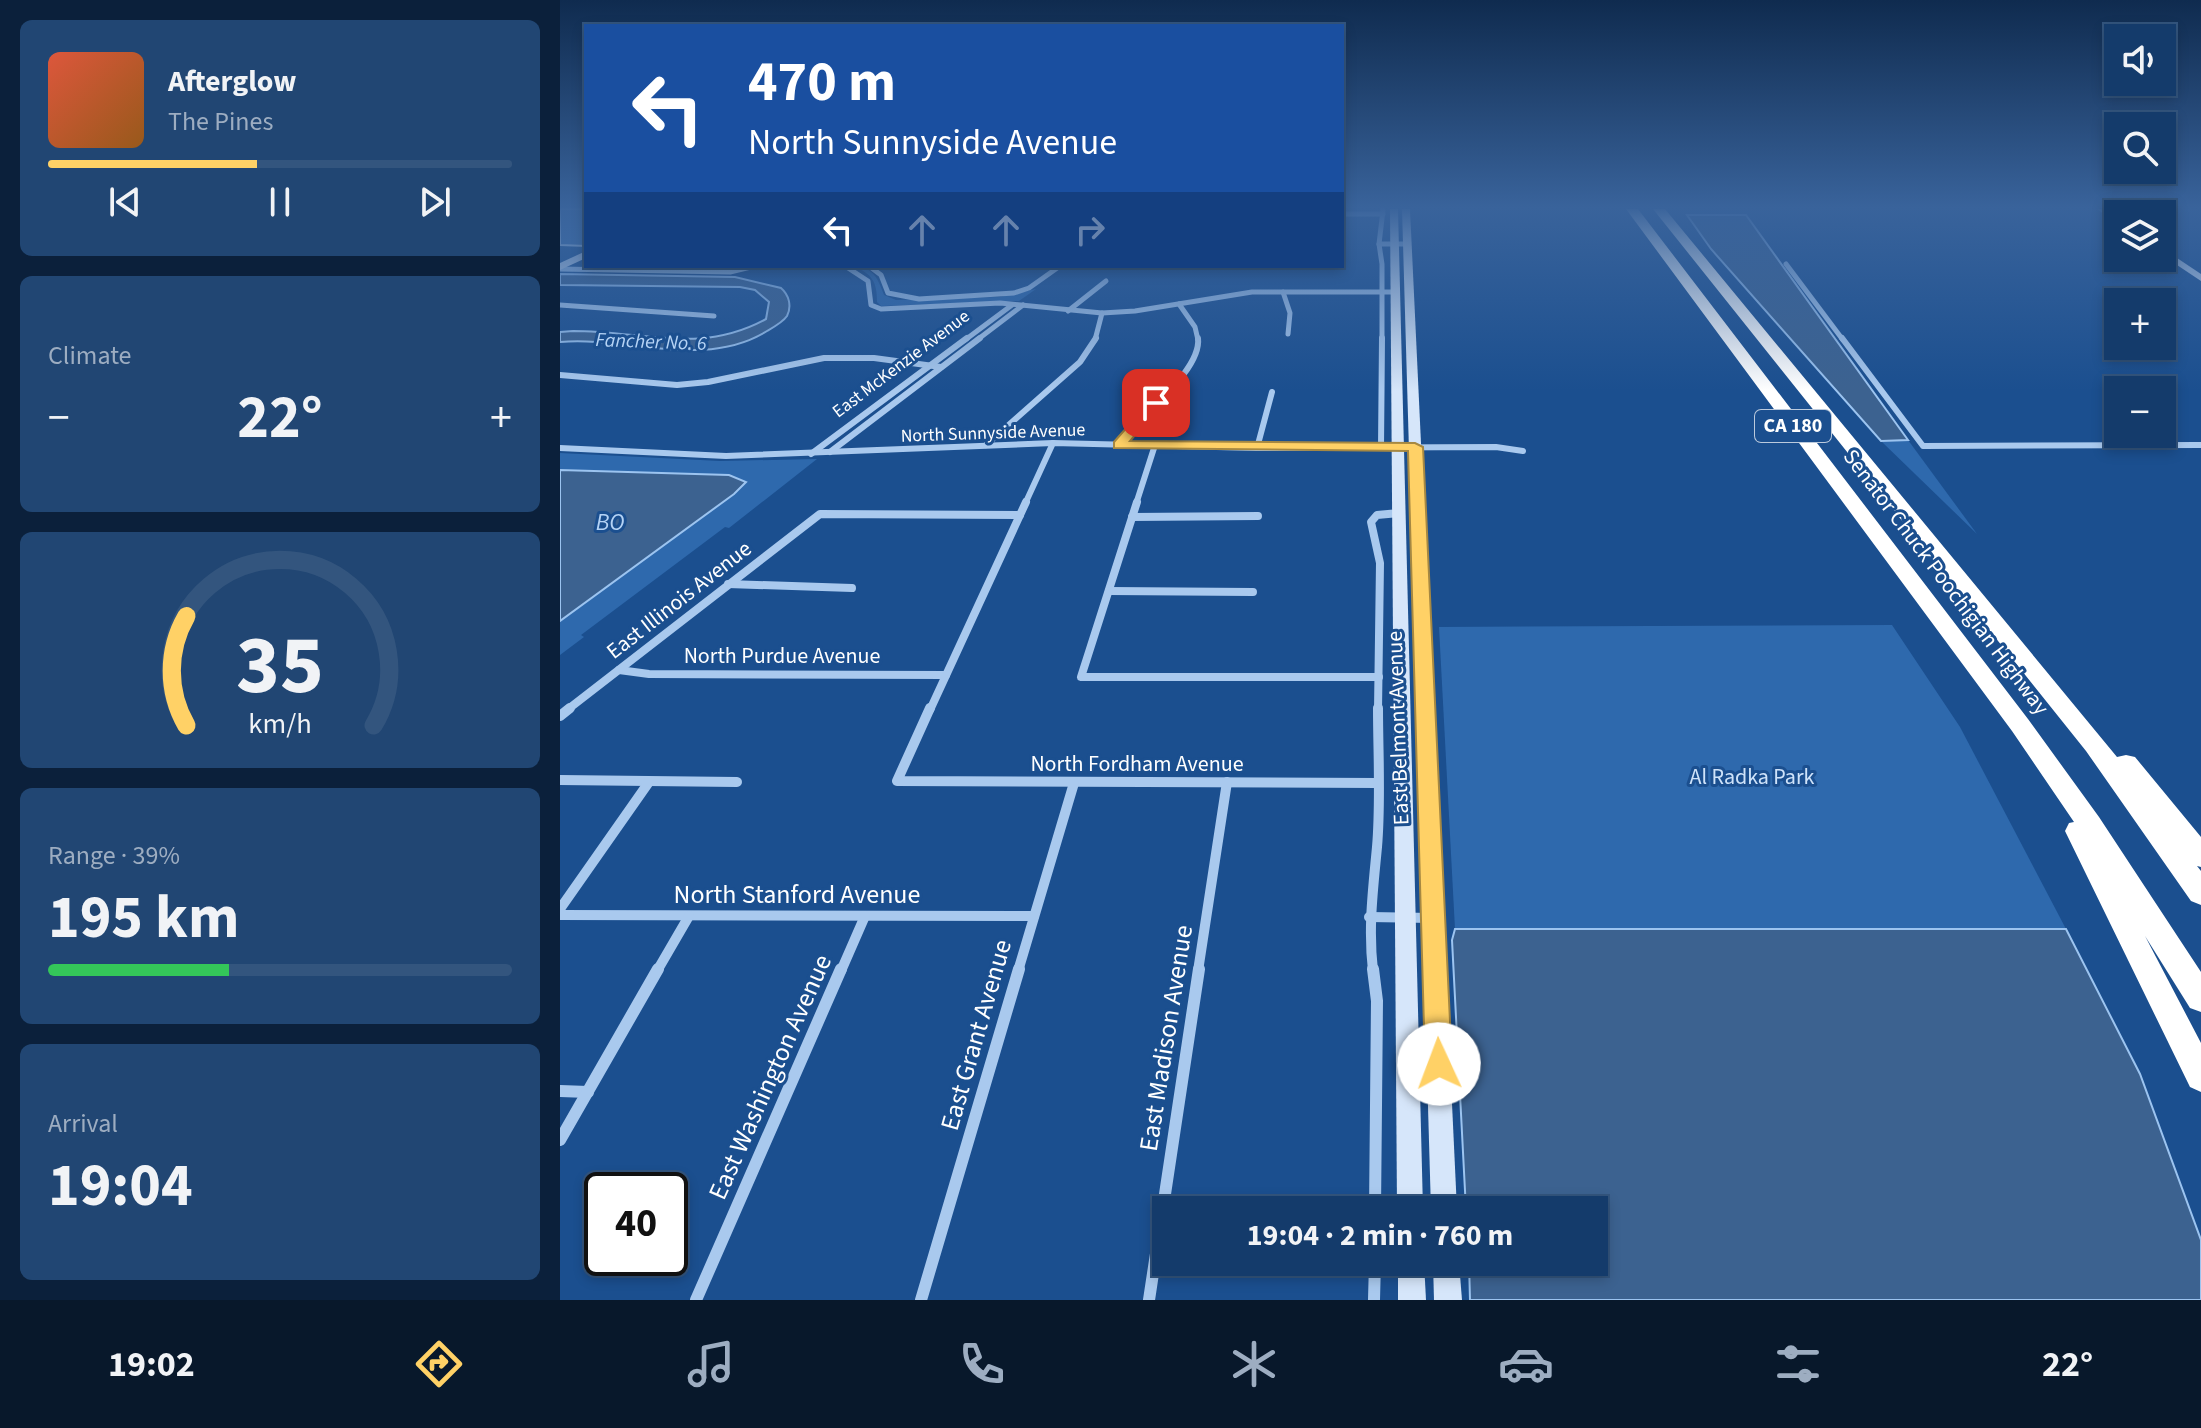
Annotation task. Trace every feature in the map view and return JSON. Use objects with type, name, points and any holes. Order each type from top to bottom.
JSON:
[{"type":"highway","points":[[1675,270],[1686,282]]},
{"type":"highway","name":"Senator Chuck Poochigian Highway","points":[[1677,270],[2020,725],[2090,824],[2201,998]]},
{"type":"highway","name":"CA 180","points":[[1708,270],[1716,280]]},
{"type":"highway","points":[[1710,270],[1716,280]]},
{"type":"highway","name":"Senator Chuck Poochigian Highway","points":[[1716,280],[2095,745],[2201,893]]},
{"type":"highway","points":[[1997,625],[2074,704],[2201,856]]},
{"type":"highway","points":[[2020,725],[2098,867],[2201,1076]]},
{"type":"street","points":[[631,270],[740,270]]},
{"type":"street","points":[[852,270],[863,276],[870,286],[870,303],[877,308],[1012,304],[1102,313],[1242,293],[1389,292]]},
{"type":"street","points":[[874,270],[881,275],[892,296],[919,299],[1014,293],[1029,288],[1055,270]]},
{"type":"street","name":"East Belmont Avenue","points":[[1391,270],[1389,292],[1399,447],[1423,664],[1443,1196]]},
{"type":"street","name":"East Belmont Avenue","points":[[1395,270],[1410,1196]]},
{"type":"street","points":[[1790,270],[1923,446],[2201,445]]},
{"type":"street","points":[[1067,311],[1106,281]]},
{"type":"street","points":[[1283,292],[1290,313],[1288,334]]},
{"type":"street","name":"East McKenzie Avenue","points":[[811,454],[1012,304]]},
{"type":"street","points":[[1119,445],[1189,367],[1198,345],[1198,332],[1179,304]]},
{"type":"street","points":[[560,305],[714,316]]},
{"type":"street","name":"East McKenzie Avenue","points":[[829,452],[1023,305]]},
{"type":"street","points":[[986,445],[1080,362],[1095,341],[1102,313]]},
{"type":"street","points":[[560,375],[675,385],[715,381],[788,363],[827,358],[883,359],[941,367]]},
{"type":"street","points":[[1257,448],[1272,392]]},
{"type":"street","points":[[946,675],[1053,443]]},
{"type":"street","name":"North Sunnyside Avenue","points":[[560,448],[695,456],[1053,443],[1257,448],[1496,447],[1523,451]]},
{"type":"street","points":[[1155,445],[1081,677],[1379,677]]},
{"type":"street","name":"East Belmont Avenue","points":[[1375,1196],[1377,1001],[1369,917],[1377,845],[1380,563],[1371,522],[1377,515],[1399,513]]},
{"type":"street","name":"East Illinois Avenue","points":[[560,716],[820,514],[1020,515]]},
{"type":"street","points":[[1132,517],[1258,516]]},
{"type":"street","points":[[1400,579],[1410,606],[1413,659],[1423,664]]},
{"type":"street","points":[[727,584],[852,588]]},
{"type":"street","points":[[1109,591],[1253,592]]},
{"type":"street","name":"North Purdue Avenue","points":[[619,670],[649,674],[946,675]]},
{"type":"street","name":"North Fordham Avenue","points":[[946,675],[897,781],[1378,783]]},
{"type":"street","points":[[560,780],[737,782]]},
{"type":"street","points":[[560,912],[649,782]]},
{"type":"street","name":"East Madison Avenue","points":[[1149,1300],[1227,782]]},
{"type":"street","name":"East Grant Avenue","points":[[921,1300],[1074,783]]},
{"type":"street","name":"North Stanford Avenue","points":[[560,912],[689,916],[1034,916]]},
{"type":"street","points":[[560,1140],[689,916]]},
{"type":"street","name":"East Washington Avenue","points":[[696,1300],[865,916]]},
{"type":"street","points":[[1369,917],[1433,918]]},
{"type":"street","points":[[560,1091],[588,1092]]},
{"type":"street","points":[[1374,1300],[1375,1276]]},
{"type":"street","points":[[1411,1276],[1412,1300]]},
{"type":"street","points":[[1447,1276],[1448,1300]]},
{"type":"green space","points":[[860,270],[870,271],[884,295],[896,300],[1000,297],[1036,289],[1019,301],[881,306],[877,302],[872,279]]},
{"type":"green space","points":[[1908,440],[1977,534],[1881,441]]},
{"type":"green space","points":[[560,453],[720,461],[817,459],[729,528],[725,527],[581,635],[584,637],[560,655]]},
{"type":"green space","name":"Al Radka Park","points":[[1892,625],[1960,727],[2066,929],[1455,929],[1439,627]]},
{"type":"water","points":[[1729,270],[1785,270],[1908,440],[1881,441]]},
{"type":"water","name":"Fancher No. 6","points":[[560,274],[735,277],[781,288],[788,297],[789,308],[787,316],[767,331],[743,342],[718,348],[665,349],[586,341],[560,342],[560,332],[573,331],[695,339],[718,336],[766,319],[769,302],[755,290],[740,287],[560,285]]},
{"type":"water","name":"BO","points":[[560,470],[729,475],[746,482],[734,494],[560,621]]},
{"type":"water","points":[[1455,929],[2066,929],[2140,1074],[2201,1240],[2201,1300],[1470,1300],[1469,1276],[1608,1276],[1608,1196],[1465,1196],[1452,940]]},
{"type":"route","points":[[1156,403],[1119,445],[1415,447],[1439,1064]]}]
